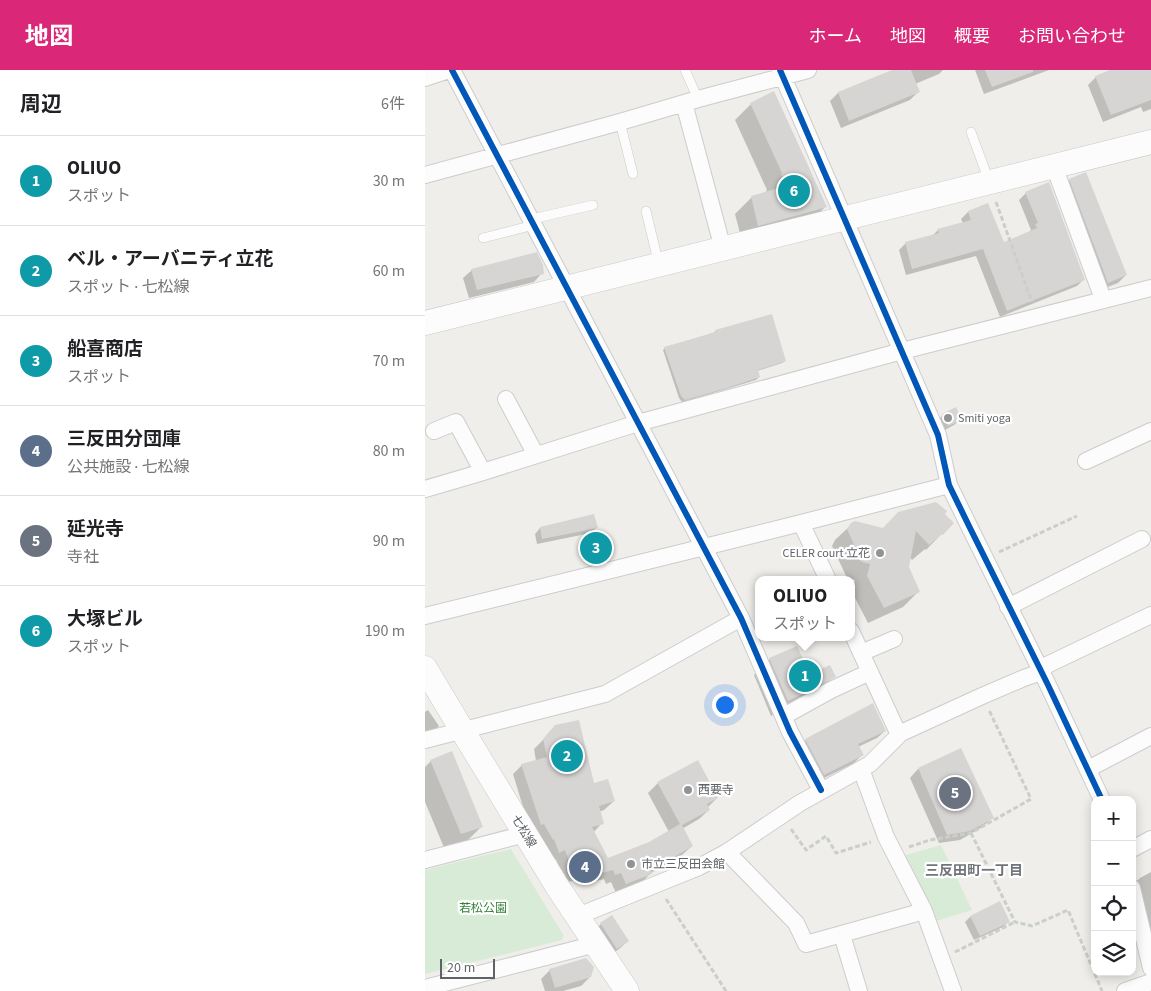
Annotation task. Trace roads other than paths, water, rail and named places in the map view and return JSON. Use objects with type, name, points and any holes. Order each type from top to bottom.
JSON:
[{"type":"street","points":[[425,78],[450,70],[533,222],[741,618],[790,732],[821,790]]},
{"type":"street","points":[[425,176],[620,122],[781,73],[808,70]]},
{"type":"street","points":[[781,73],[938,435],[949,484],[1100,796]]},
{"type":"street","points":[[691,101],[723,249]]},
{"type":"street","points":[[425,323],[1151,142]]},
{"type":"street","points":[[1054,166],[1103,299]]},
{"type":"street","points":[[425,489],[638,423],[902,351],[1151,288]]},
{"type":"street","points":[[506,399],[536,455]]},
{"type":"street","points":[[434,431],[456,422],[483,472]]},
{"type":"street","points":[[1086,461],[1151,431]]},
{"type":"street","points":[[425,616],[801,523],[949,484]]},
{"type":"street","points":[[801,523],[826,576]]},
{"type":"street","points":[[1008,607],[1142,539]]},
{"type":"street","points":[[578,916],[699,867],[727,852],[821,790],[870,764],[899,735],[982,696],[1041,672],[1047,665],[1151,615]]},
{"type":"street","points":[[425,740],[605,694],[741,618]]},
{"type":"street","points":[[861,653],[894,639]]},
{"type":"street","points":[[855,640],[899,735]]},
{"type":"street","name":"七松線","points":[[425,668],[525,834],[627,991]]},
{"type":"street","points":[[784,716],[831,690],[870,672]]},
{"type":"street","points":[[1087,769],[1151,736]]},
{"type":"street","points":[[861,769],[886,837],[925,911],[953,991]]},
{"type":"street","points":[[425,860],[525,834]]},
{"type":"street","points":[[1136,847],[1151,839]]},
{"type":"street","points":[[727,852],[796,923],[807,944],[925,911]]},
{"type":"street","points":[[1136,901],[1148,941],[1151,968]]},
{"type":"street","points":[[843,934],[859,991]]},
{"type":"street","points":[[425,988],[596,944]]},
{"type":"street","points":[[1125,991],[1151,982]]},
{"type":"lane","points":[[685,70],[691,101]]},
{"type":"lane","points":[[620,122],[633,174]]},
{"type":"lane","points":[[971,132],[989,182]]},
{"type":"lane","points":[[483,238],[593,205]]},
{"type":"lane","points":[[646,211],[659,265]]},
{"type":"place","name":"大塚ビル","points":[[794,191]]},
{"type":"place","name":"Smiti yoga","points":[[948,418]]},
{"type":"place","name":"船喜商店","points":[[596,548]]},
{"type":"place","name":"CELER court 立花","points":[[880,553]]},
{"type":"place","name":"OLIUO","points":[[805,676]]},
{"type":"place","name":"ベル・アーバニティ立花","points":[[567,756]]},
{"type":"place","name":"西要寺","points":[[688,790]]},
{"type":"place","name":"延光寺","points":[[955,793]]},
{"type":"place","name":"市立三反田会館","points":[[631,864]]},
{"type":"place","name":"三反田分団庫","points":[[585,867]]},
{"type":"district","name":"三反田町一丁目","points":[[974,870]]},
{"type":"park label","name":"若松公園","points":[[483,908]]}]
